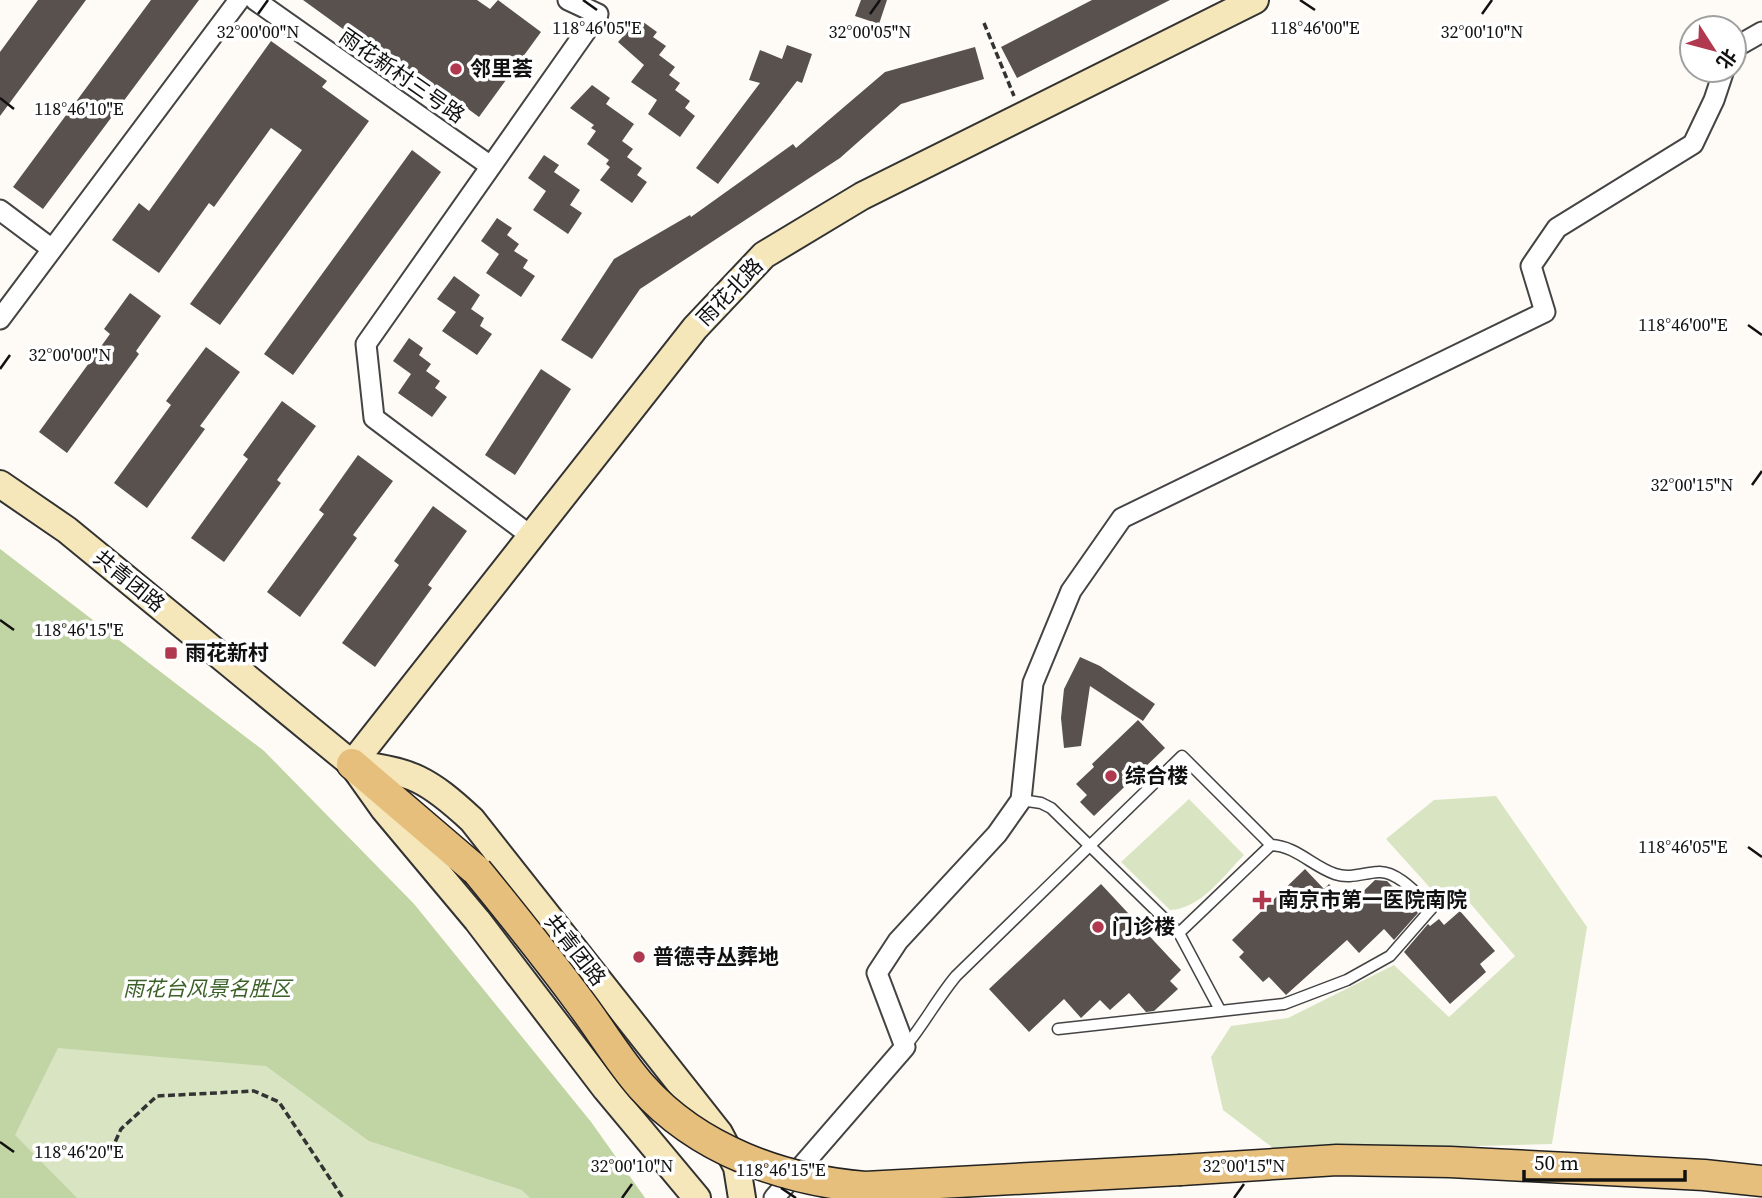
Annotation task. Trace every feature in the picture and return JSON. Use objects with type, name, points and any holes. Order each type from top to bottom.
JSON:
[{"type":"main road","points":[[352,764],[477,871],[530,936],[643,1087],[689,1127],[717,1145],[766,1168],[822,1183],[866,1187],[1337,1160],[1576,1167],[1762,1181]]},
{"type":"street","points":[[0,319],[239,0]]},
{"type":"street","name":"雨花新村三号路","points":[[255,0],[489,165]]},
{"type":"street","points":[[531,536],[374,418],[366,344],[489,165],[598,14],[568,0]]},
{"type":"street","name":"雨花北路","points":[[352,764],[621,426],[695,328],[764,255],[862,196],[1255,0]]},
{"type":"street","points":[[774,1198],[905,1047],[877,973],[898,941],[997,834],[1021,800],[1033,683],[1071,591],[1122,518],[1545,312],[1531,266],[1557,228],[1693,144],[1719,84]]},
{"type":"street","points":[[0,210],[52,249]]},
{"type":"street","name":"共青团路","points":[[0,484],[67,530],[352,764],[384,809],[477,920],[606,1088],[697,1198]]},
{"type":"street","name":"共青团路","points":[[352,764],[393,768],[422,779],[472,820],[719,1133],[737,1167],[742,1198]]},
{"type":"lane","points":[[905,1047],[927,1020],[940,995],[956,976],[1182,755],[1271,845],[1284,846],[1335,874],[1356,877],[1382,871],[1401,881],[1432,908],[1390,956],[1348,979],[1284,1004],[1058,1029]]},
{"type":"lane","points":[[1021,800],[1041,803],[1051,808],[1179,933],[1220,1010]]},
{"type":"lane","points":[[1179,933],[1271,845]]},
{"type":"path","points":[[984,23],[1023,116]]},
{"type":"path","points":[[111,1151],[121,1129],[158,1096],[254,1091],[279,1102],[343,1198]]},
{"type":"green space","name":"雨花台风景名胜区","points":[[0,549],[264,751],[414,904],[591,1122],[645,1198],[0,1198]]},
{"type":"green space","name":"雨花台风景名胜区","points":[[0,549],[264,751],[414,904],[591,1122],[645,1198],[530,1198],[522,1190],[369,1141],[266,1066],[58,1048],[15,1135],[77,1198],[0,1198]]},
{"type":"green space","points":[[1496,796],[1587,927],[1552,1144],[1277,1151],[1223,1110],[1211,1057],[1231,1026],[1288,1018],[1394,965],[1449,1017],[1515,956],[1458,889],[1442,901],[1386,839],[1434,800]]},
{"type":"green space","points":[[1189,799],[1244,855],[1202,897],[1192,904],[1170,910],[1121,862]]},
{"type":"building","points":[[38,0],[86,0],[0,116],[0,52]]},
{"type":"building","points":[[151,0],[199,0],[43,209],[13,187]]},
{"type":"building","name":"邻里荟","points":[[303,0],[477,0],[490,9],[498,0],[541,32],[479,117],[464,106],[459,113]]},
{"type":"building","points":[[861,0],[887,0],[879,24],[855,16]]},
{"type":"building","points":[[1092,0],[1170,0],[1017,78],[1001,47]]},
{"type":"building","points":[[639,19],[657,32],[653,37],[666,46],[659,55],[675,67],[669,75],[680,83],[675,90],[690,101],[685,108],[695,116],[680,137],[648,114],[657,100],[631,82],[644,65],[618,42]]},
{"type":"building","points":[[271,41],[327,81],[322,87],[369,121],[220,325],[190,304],[302,150],[271,128],[214,207],[209,203],[159,273],[112,240],[139,203],[149,211]]},
{"type":"building","points":[[787,45],[812,54],[802,83],[797,81],[718,184],[696,168],[760,83],[749,80],[760,50],[782,59]]},
{"type":"building","points":[[975,47],[984,79],[901,104],[840,158],[640,289],[592,359],[561,340],[614,259],[690,215],[691,217],[793,144],[796,148],[885,72]]},
{"type":"building","points":[[592,85],[610,98],[606,104],[634,124],[622,141],[633,149],[627,157],[642,168],[637,175],[647,182],[632,203],[600,180],[610,167],[606,164],[609,160],[587,144],[596,131],[591,128],[594,125],[570,108]]},
{"type":"building","points":[[412,150],[441,172],[293,375],[264,354]]},
{"type":"building","points":[[544,155],[559,165],[554,172],[580,190],[570,205],[582,213],[568,234],[533,210],[546,191],[528,178]]},
{"type":"building","points":[[497,218],[512,228],[507,235],[519,244],[514,251],[528,260],[523,268],[535,276],[521,297],[486,273],[499,254],[481,241]]},
{"type":"building","points":[[454,276],[480,295],[471,309],[484,318],[480,326],[492,334],[477,355],[442,331],[456,312],[437,299]]},
{"type":"building","points":[[130,293],[161,316],[136,351],[139,354],[67,453],[39,432],[110,334],[104,329]]},
{"type":"building","points":[[409,338],[423,348],[419,355],[431,364],[426,371],[440,381],[435,388],[447,397],[432,417],[398,393],[411,374],[393,361]]},
{"type":"building","points":[[206,347],[240,372],[200,426],[205,429],[147,508],[114,483],[171,405],[166,401]]},
{"type":"building","points":[[541,369],[571,389],[515,475],[485,455]]},
{"type":"building","points":[[282,401],[316,426],[277,480],[281,483],[224,562],[191,538],[248,459],[243,455]]},
{"type":"building","points":[[358,455],[393,481],[353,535],[357,538],[300,617],[267,592],[324,514],[319,510]]},
{"type":"building","points":[[433,506],[467,531],[428,585],[432,588],[375,667],[342,643],[399,565],[394,561]]},
{"type":"building","points":[[1080,657],[1100,666],[1155,704],[1143,721],[1090,686],[1081,746],[1064,748],[1061,718],[1064,689]]},
{"type":"building","name":"综合楼","points":[[1138,720],[1165,748],[1094,816],[1080,802],[1087,795],[1076,784],[1094,767],[1092,764]]},
{"type":"building","points":[[1305,869],[1324,889],[1329,884],[1349,905],[1375,880],[1387,881],[1418,913],[1394,940],[1384,929],[1359,953],[1347,940],[1286,995],[1269,977],[1263,982],[1239,957],[1244,952],[1232,940]]},
{"type":"building","name":"门诊楼","points":[[1101,884],[1181,970],[1170,981],[1178,989],[1154,1011],[1146,1012],[1129,993],[1110,1010],[1100,1000],[1081,1018],[1064,999],[1029,1032],[989,989]]},
{"type":"building","points":[[1460,911],[1495,951],[1480,964],[1486,972],[1450,1004],[1404,952],[1428,924],[1430,926],[1439,919],[1444,925]]},
{"type":"place","name":"邻里荟","points":[[456,69]]},
{"type":"place","name":"雨花新村","points":[[171,653]]},
{"type":"place","name":"综合楼","points":[[1111,776]]},
{"type":"place","name":"南京市第一医院南院","points":[[1262,900]]},
{"type":"place","name":"门诊楼","points":[[1098,927]]},
{"type":"place","name":"普德寺丛葬地","points":[[639,957]]}]
